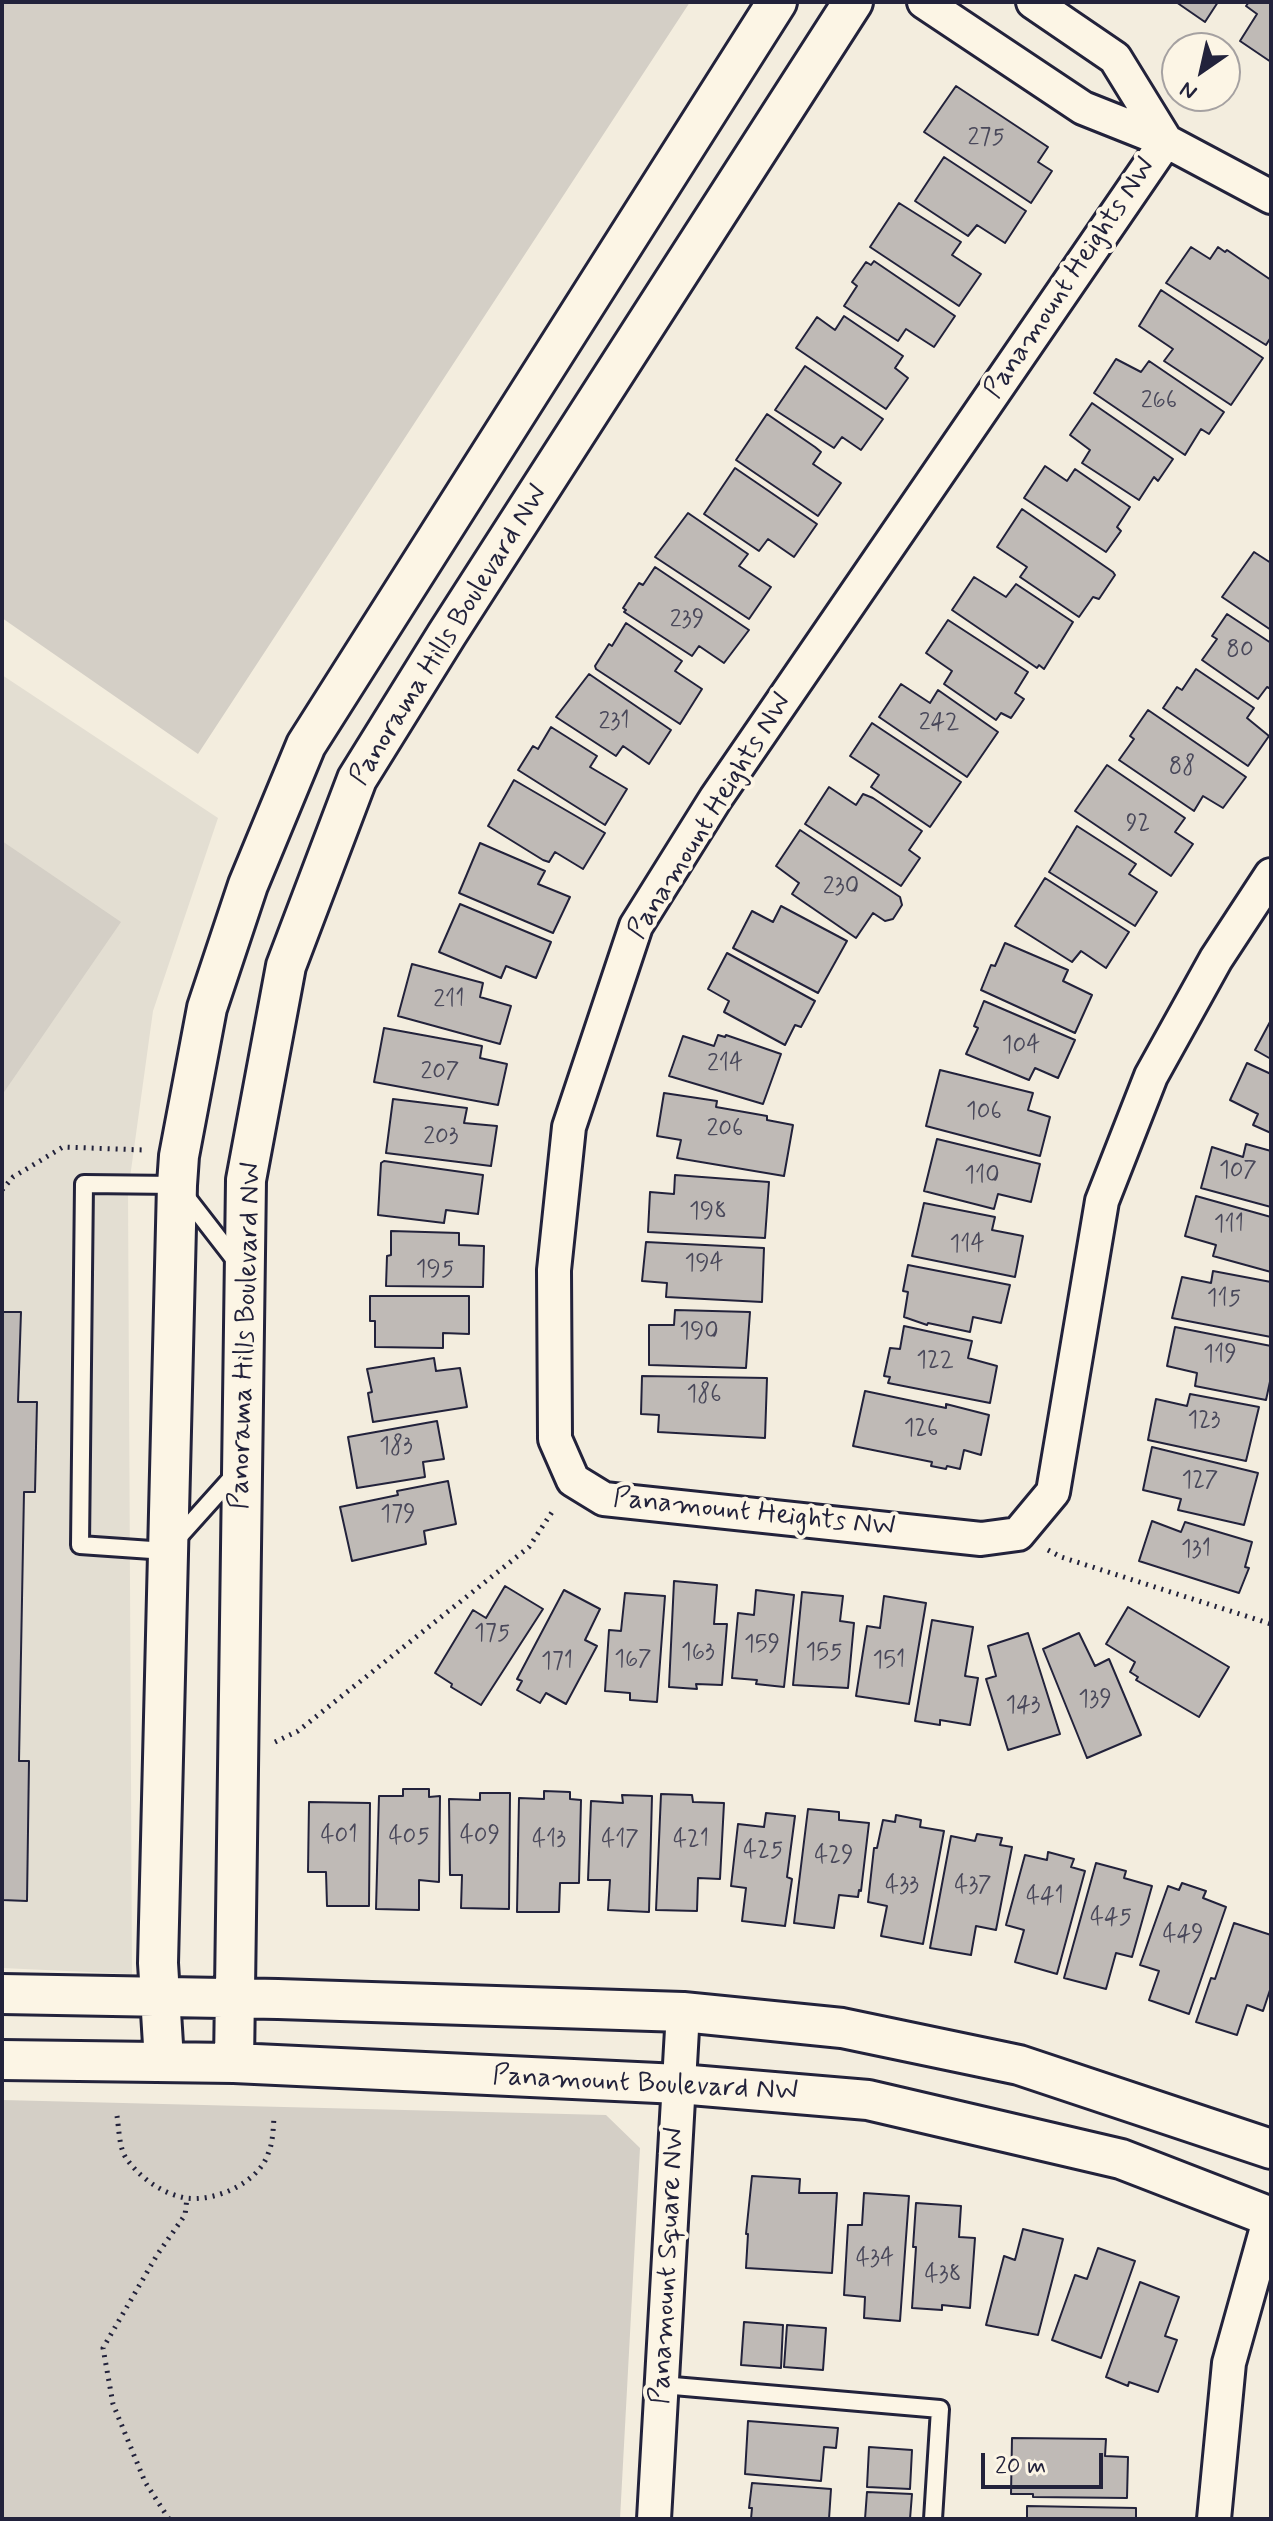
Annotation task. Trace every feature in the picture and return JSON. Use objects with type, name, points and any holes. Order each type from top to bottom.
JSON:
[{"type":"street","points":[[164,2061],[160,1998],[166,1551],[177,1185],[179,1156],[207,1008],[248,885],[306,745],[777,2]]},
{"type":"street","name":"Panorama Hills Boulevard NW","points":[[234,2063],[246,1180],[286,966],[357,779],[853,2]]},
{"type":"street","name":"Panamount Heights NW","points":[[924,2],[1083,108],[1166,141],[1271,197]]},
{"type":"street","name":"Panamount Heights NW","points":[[1033,2],[1115,58],[1166,141]]},
{"type":"street","name":"Panamount Heights NW","points":[[1018,1534],[981,1539],[604,1499],[573,1480],[555,1439],[554,1270],[569,1127],[636,926],[716,798],[1166,141]]},
{"type":"street","points":[[1018,1534],[1053,1492],[1102,1201],[1151,1076],[1216,959],[1271,875]]},
{"type":"street","points":[[2,1994],[683,2012],[842,2028],[1019,2065],[1271,2149]]},
{"type":"street","name":"Panamount Square NW","points":[[654,2519],[683,2012]]},
{"type":"street","name":"Panamount Boulevard NW","points":[[2,2060],[234,2063],[679,2084],[868,2100],[1121,2159],[1270,2215]]},
{"type":"street","points":[[1214,2519],[1229,2363],[1270,2215]]},
{"type":"lane","points":[[242,1466],[166,1551],[80,1545],[84,1184],[177,1185],[244,1272]]},
{"type":"lane","points":[[662,2385],[940,2409],[933,2519]]},
{"type":"path","points":[[238,1759],[298,1731],[529,1547],[573,1480]]},
{"type":"path","points":[[1018,1534],[1061,1557],[1271,1624]]},
{"type":"path","points":[[117,2116],[124,2156],[157,2188],[187,2198],[211,2196],[237,2187],[253,2175],[268,2157],[274,2118]]},
{"type":"path","points":[[169,2519],[145,2482],[113,2404],[103,2348],[157,2255],[185,2215],[187,2198]]},
{"type":"shaded area","points":[[2,2],[690,2],[198,754],[2,618]]},
{"type":"shaded area","points":[[2,675],[218,818],[153,1011],[128,1192],[132,1974],[2,1968]]},
{"type":"shaded area","points":[[2,841],[121,922],[2,1095]]},
{"type":"shaded area","points":[[2,2100],[606,2115],[640,2148],[620,2519],[2,2519]]},
{"type":"building","points":[[1176,2],[1218,2],[1205,22]]},
{"type":"building","points":[[1249,2],[1271,2],[1271,62],[1241,42],[1257,14],[1246,6]]},
{"type":"building","points":[[956,86],[1048,147],[1038,162],[1052,171],[1031,203],[924,132]]},
{"type":"building","points":[[944,157],[1026,211],[1005,243],[977,225],[968,236],[915,201]]},
{"type":"building","points":[[899,203],[961,242],[952,255],[981,274],[959,306],[870,247]]},
{"type":"building","points":[[1191,247],[1210,259],[1218,247],[1225,252],[1227,250],[1271,280],[1271,337],[1266,345],[1166,283]]},
{"type":"building","points":[[874,261],[955,316],[934,347],[906,329],[898,341],[844,306],[857,286],[852,282],[866,262],[871,265]]},
{"type":"building","points":[[1161,290],[1263,358],[1231,405],[1164,361],[1173,349],[1139,326]]},
{"type":"building","points":[[844,316],[903,356],[895,368],[908,378],[886,409],[796,348],[817,317],[835,330]]},
{"type":"building","points":[[1116,359],[1141,372],[1149,361],[1224,412],[1209,434],[1201,429],[1185,455],[1094,393]]},
{"type":"building","points":[[805,366],[883,419],[861,450],[842,437],[834,448],[775,410]]},
{"type":"building","points":[[1092,403],[1173,459],[1158,481],[1154,477],[1139,500],[1082,463],[1090,450],[1070,435]]},
{"type":"building","points":[[767,414],[821,452],[813,464],[841,483],[818,516],[736,460]]},
{"type":"building","points":[[1045,466],[1067,481],[1075,469],[1130,507],[1117,527],[1121,531],[1106,552],[1024,498]]},
{"type":"building","points":[[735,468],[817,524],[794,557],[768,539],[759,551],[704,514]]},
{"type":"building","points":[[1022,509],[1115,575],[1099,599],[1093,597],[1079,617],[1020,577],[1027,567],[997,547]]},
{"type":"building","points":[[688,513],[748,554],[739,566],[771,587],[749,619],[655,557]]},
{"type":"building","points":[[1254,552],[1271,563],[1271,630],[1222,597]]},
{"type":"building","points":[[655,567],[749,630],[724,663],[699,646],[692,656],[624,612],[626,610],[623,608],[639,583],[643,585]]},
{"type":"building","points":[[974,577],[1006,597],[1016,584],[1073,622],[1044,669],[1039,665],[1037,668],[952,610]]},
{"type":"building","points":[[1227,614],[1271,643],[1271,689],[1267,687],[1258,699],[1202,660],[1217,639],[1212,636]]},
{"type":"building","points":[[948,620],[1028,672],[1015,693],[1024,699],[1011,718],[1001,713],[996,720],[944,684],[952,671],[926,653]]},
{"type":"building","points":[[626,623],[682,661],[675,671],[702,689],[680,724],[596,669],[609,644],[612,646]]},
{"type":"building","points":[[1196,669],[1254,708],[1247,718],[1269,736],[1248,766],[1163,708],[1177,687],[1182,690]]},
{"type":"building","points":[[589,674],[671,730],[649,764],[623,746],[616,756],[556,717]]},
{"type":"building","points":[[901,684],[930,703],[938,690],[998,732],[967,777],[879,717]]},
{"type":"building","points":[[1148,710],[1246,777],[1223,808],[1203,796],[1194,811],[1119,760],[1134,739],[1130,736]]},
{"type":"building","points":[[872,723],[961,782],[930,827],[871,787],[879,775],[850,756]]},
{"type":"building","points":[[551,727],[597,756],[590,767],[627,789],[605,825],[518,770],[533,746],[538,749]]},
{"type":"building","points":[[1107,765],[1185,818],[1175,832],[1193,844],[1171,876],[1075,811]]},
{"type":"building","points":[[514,780],[605,833],[583,869],[555,852],[549,862],[543,860],[488,826]]},
{"type":"building","points":[[829,787],[856,805],[863,794],[873,798],[922,831],[909,850],[920,858],[901,886],[805,824]]},
{"type":"building","points":[[1077,826],[1136,864],[1129,874],[1157,892],[1135,926],[1049,872]]},
{"type":"building","points":[[800,830],[900,897],[902,905],[893,919],[885,921],[873,913],[856,938],[792,894],[799,883],[776,866]]},
{"type":"building","points":[[480,843],[545,871],[538,884],[570,897],[553,933],[459,893]]},
{"type":"building","points":[[1045,878],[1129,932],[1106,968],[1081,951],[1072,962],[1015,926]]},
{"type":"building","points":[[460,904],[551,942],[536,978],[506,966],[501,978],[439,952]]},
{"type":"building","points":[[781,906],[847,941],[818,993],[733,948],[752,911],[773,922]]},
{"type":"building","points":[[1005,943],[1068,970],[1063,981],[1092,995],[1075,1033],[981,990],[991,965],[995,966]]},
{"type":"building","points":[[727,953],[815,1001],[801,1027],[795,1025],[785,1045],[724,1012],[729,1001],[708,989]]},
{"type":"building","points":[[412,964],[483,983],[480,997],[511,1006],[500,1044],[398,1016]]},
{"type":"building","points":[[984,1001],[1075,1040],[1058,1078],[1035,1068],[1029,1080],[966,1054],[978,1028],[974,1026]]},
{"type":"building","points":[[1271,1020],[1271,1059],[1255,1050]]},
{"type":"building","points":[[384,1028],[482,1046],[480,1058],[507,1064],[498,1105],[374,1082]]},
{"type":"building","points":[[718,1035],[781,1054],[763,1104],[669,1076],[683,1036],[714,1046]]},
{"type":"building","points":[[1247,1063],[1271,1074],[1271,1133],[1253,1125],[1258,1114],[1230,1100]]},
{"type":"building","points":[[940,1070],[1033,1093],[1028,1110],[1050,1117],[1040,1156],[926,1126]]},
{"type":"building","points":[[664,1093],[717,1101],[716,1107],[767,1116],[767,1120],[793,1125],[784,1176],[677,1158],[681,1140],[657,1136]]},
{"type":"building","points":[[393,1099],[467,1108],[464,1123],[497,1126],[491,1166],[386,1153]]},
{"type":"building","points":[[937,1139],[1040,1164],[1031,1202],[998,1194],[994,1209],[924,1191]]},
{"type":"building","points":[[1246,1144],[1271,1151],[1271,1207],[1201,1188],[1212,1147],[1243,1157]]},
{"type":"building","points":[[381,1163],[483,1175],[478,1214],[446,1210],[444,1223],[378,1215]]},
{"type":"building","points":[[675,1175],[769,1182],[765,1238],[648,1232],[650,1192],[674,1194]]},
{"type":"building","points":[[1196,1196],[1271,1217],[1271,1272],[1213,1256],[1216,1245],[1185,1236]]},
{"type":"building","points":[[924,1203],[995,1217],[992,1230],[1023,1236],[1015,1277],[912,1256]]},
{"type":"building","points":[[391,1231],[459,1233],[459,1245],[484,1246],[483,1287],[386,1286]]},
{"type":"building","points":[[646,1242],[764,1248],[762,1302],[666,1297],[667,1283],[642,1281]]},
{"type":"building","points":[[908,1265],[1010,1285],[1001,1323],[973,1317],[970,1332],[927,1325],[904,1317],[908,1292],[903,1291]]},
{"type":"building","points":[[1213,1271],[1271,1282],[1271,1337],[1172,1318],[1182,1277],[1211,1283]]},
{"type":"building","points":[[370,1296],[469,1296],[469,1334],[443,1333],[443,1348],[375,1347],[375,1321],[370,1321]]},
{"type":"building","points":[[675,1310],[750,1312],[746,1368],[649,1365],[649,1325],[674,1325]]},
{"type":"building","points":[[2,1312],[21,1312],[18,1402],[37,1402],[35,1492],[24,1492],[19,1761],[29,1761],[27,1901],[2,1900]]},
{"type":"building","points":[[904,1326],[972,1341],[968,1358],[997,1366],[990,1403],[888,1383],[890,1377],[884,1376],[890,1348],[900,1349]]},
{"type":"building","points":[[1175,1327],[1271,1346],[1271,1377],[1266,1400],[1195,1386],[1197,1373],[1167,1366]]},
{"type":"building","points":[[434,1358],[436,1371],[460,1368],[467,1407],[373,1422],[367,1369]]},
{"type":"building","points":[[642,1376],[767,1378],[765,1438],[658,1432],[659,1415],[641,1414]]},
{"type":"building","points":[[865,1391],[946,1408],[946,1404],[989,1415],[981,1455],[964,1450],[960,1469],[947,1466],[946,1469],[931,1466],[932,1462],[853,1446]]},
{"type":"building","points":[[1190,1394],[1259,1407],[1246,1461],[1148,1440],[1156,1399],[1187,1406]]},
{"type":"building","points":[[437,1421],[444,1459],[423,1462],[425,1477],[357,1488],[348,1437]]},
{"type":"building","points":[[1152,1447],[1258,1473],[1244,1525],[1178,1510],[1181,1499],[1143,1490]]},
{"type":"building","points":[[448,1481],[456,1524],[424,1531],[426,1544],[352,1561],[340,1507]]},
{"type":"building","points":[[1152,1521],[1181,1532],[1185,1522],[1252,1542],[1245,1567],[1249,1568],[1239,1593],[1139,1561]]},
{"type":"building","points":[[674,1581],[717,1585],[714,1624],[727,1624],[722,1685],[696,1684],[697,1689],[669,1687]]},
{"type":"building","points":[[505,1586],[543,1609],[481,1705],[435,1673],[473,1610],[486,1618]]},
{"type":"building","points":[[564,1590],[600,1609],[585,1640],[597,1646],[566,1704],[546,1693],[540,1703],[517,1690],[522,1681],[517,1679]]},
{"type":"building","points":[[756,1590],[794,1595],[784,1687],[732,1678],[738,1613],[754,1615]]},
{"type":"building","points":[[802,1592],[843,1596],[840,1621],[854,1623],[848,1688],[793,1685]]},
{"type":"building","points":[[625,1593],[665,1596],[657,1702],[630,1700],[630,1693],[605,1691],[609,1630],[621,1631]]},
{"type":"building","points":[[884,1596],[926,1603],[909,1704],[856,1696],[867,1626],[880,1628]]},
{"type":"building","points":[[1128,1607],[1229,1667],[1199,1717],[1136,1680],[1138,1677],[1130,1672],[1135,1662],[1106,1644]]},
{"type":"building","points":[[932,1620],[973,1627],[965,1676],[978,1678],[970,1725],[940,1720],[940,1725],[915,1721]]},
{"type":"building","points":[[1028,1633],[1060,1734],[1008,1750],[986,1679],[996,1676],[988,1646]]},
{"type":"building","points":[[1079,1633],[1095,1666],[1109,1659],[1141,1735],[1087,1758],[1043,1649]]},
{"type":"building","points":[[403,1789],[429,1789],[429,1797],[440,1796],[439,1882],[419,1880],[419,1910],[376,1909],[379,1796],[403,1796]]},
{"type":"building","points":[[544,1791],[570,1792],[570,1799],[581,1800],[579,1883],[560,1883],[559,1912],[517,1912],[519,1798],[544,1799]]},
{"type":"building","points":[[480,1793],[510,1793],[509,1909],[461,1908],[462,1875],[450,1875],[449,1799],[480,1800]]},
{"type":"building","points":[[661,1794],[692,1795],[693,1802],[724,1803],[720,1879],[698,1878],[697,1911],[656,1910]]},
{"type":"building","points":[[622,1795],[652,1796],[649,1912],[608,1910],[610,1880],[588,1880],[591,1801],[623,1803]]},
{"type":"building","points":[[309,1802],[370,1803],[369,1906],[327,1906],[326,1872],[308,1872]]},
{"type":"building","points":[[808,1809],[839,1812],[839,1820],[869,1823],[861,1891],[858,1897],[839,1895],[834,1928],[794,1923]]},
{"type":"building","points":[[766,1813],[795,1816],[787,1877],[792,1879],[785,1926],[742,1921],[746,1888],[731,1886],[738,1824],[764,1827]]},
{"type":"building","points":[[896,1815],[921,1820],[920,1827],[944,1831],[923,1944],[881,1936],[887,1906],[868,1902],[874,1848],[877,1848],[883,1820],[895,1822]]},
{"type":"building","points":[[977,1834],[1002,1838],[1000,1845],[1012,1847],[996,1930],[976,1926],[971,1955],[930,1948],[951,1836],[975,1841]]},
{"type":"building","points":[[1048,1852],[1074,1859],[1071,1867],[1085,1871],[1057,1974],[1015,1962],[1024,1930],[1006,1925],[1025,1855],[1047,1860]]},
{"type":"building","points":[[1096,1863],[1126,1871],[1124,1878],[1152,1886],[1132,1957],[1116,1953],[1106,1989],[1064,1978]]},
{"type":"building","points":[[1182,1883],[1206,1891],[1203,1898],[1226,1907],[1189,2014],[1149,2000],[1159,1971],[1140,1965],[1168,1886],[1179,1890]]},
{"type":"building","points":[[1234,1923],[1271,1935],[1271,1987],[1263,2011],[1247,2005],[1237,2035],[1196,2022]]},
{"type":"building","points":[[752,2176],[800,2179],[799,2193],[837,2193],[832,2273],[746,2268]]},
{"type":"building","points":[[864,2193],[909,2196],[900,2321],[864,2318],[865,2297],[844,2295],[848,2225],[862,2225]]},
{"type":"building","points":[[916,2203],[961,2206],[959,2237],[975,2238],[970,2308],[942,2305],[942,2310],[912,2308]]},
{"type":"building","points":[[1023,2229],[1063,2239],[1038,2335],[986,2325],[1004,2256],[1015,2260]]},
{"type":"building","points":[[1098,2248],[1135,2261],[1101,2358],[1052,2340],[1075,2275],[1087,2279]]},
{"type":"building","points":[[1140,2282],[1179,2297],[1165,2336],[1177,2340],[1158,2392],[1129,2382],[1128,2386],[1106,2377]]},
{"type":"building","points":[[744,2322],[783,2325],[781,2368],[741,2365]]},
{"type":"building","points":[[787,2325],[826,2328],[823,2370],[784,2367]]},
{"type":"building","points":[[748,2421],[838,2428],[836,2448],[824,2447],[821,2481],[745,2474]]},
{"type":"building","points":[[1012,2438],[1106,2439],[1105,2456],[1128,2457],[1127,2498],[1011,2494]]},
{"type":"building","points":[[869,2447],[912,2450],[910,2489],[867,2487]]},
{"type":"building","points":[[752,2483],[831,2489],[829,2519],[751,2519]]},
{"type":"building","points":[[867,2492],[912,2494],[910,2519],[865,2519]]},
{"type":"building","points":[[1027,2506],[1136,2508],[1136,2519],[1027,2519]]}]
